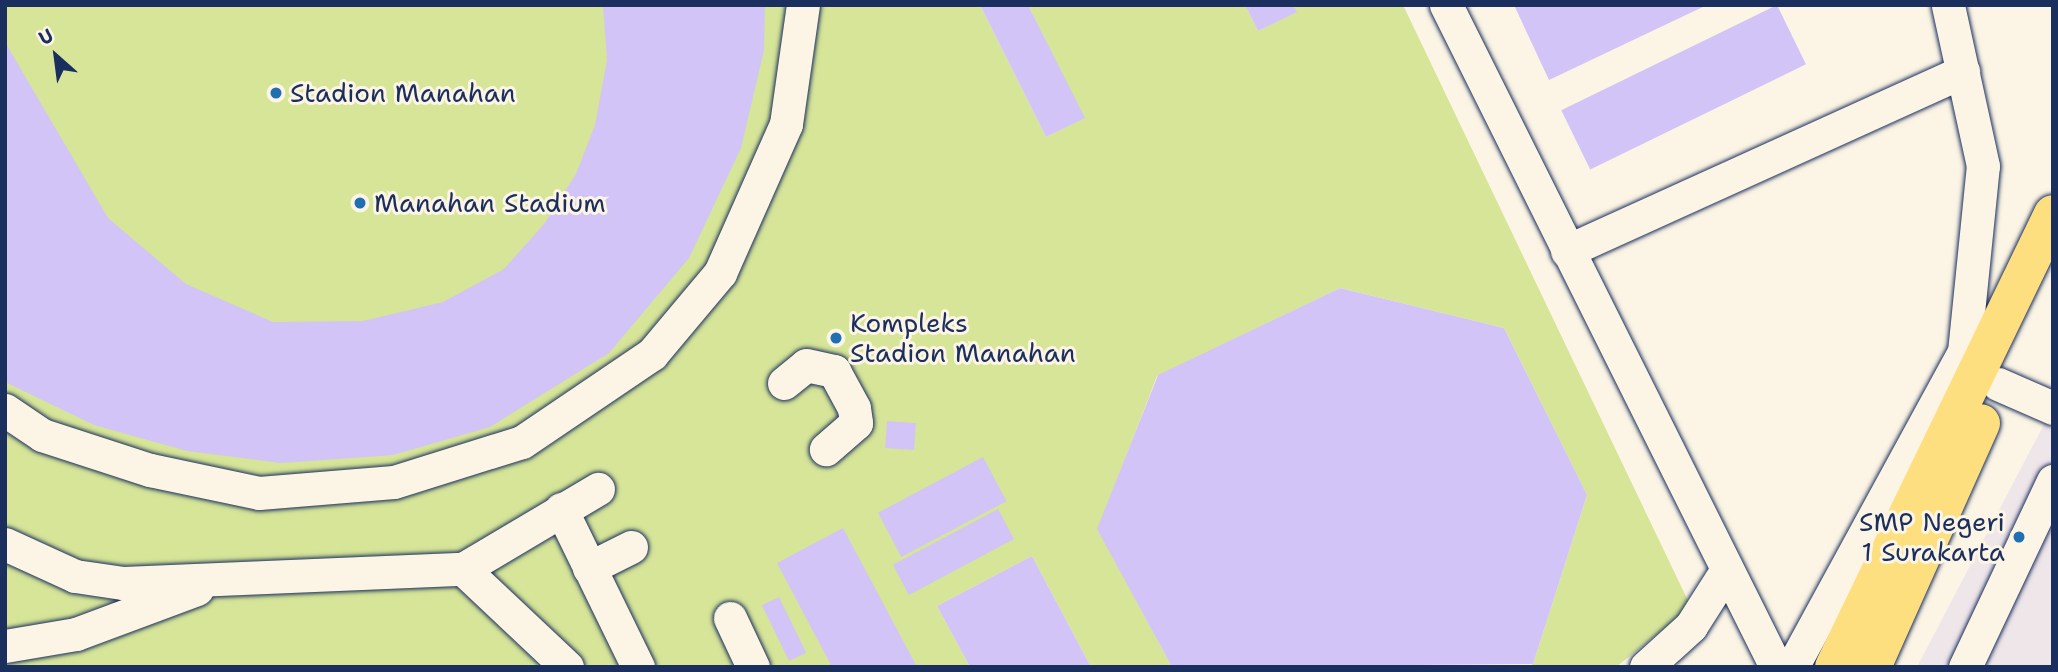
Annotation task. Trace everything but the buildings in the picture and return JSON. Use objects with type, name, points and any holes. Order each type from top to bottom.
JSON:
[{"type":"main road","points":[[1834,667],[2053,214]]},
{"type":"main road","points":[[1872,667],[1998,384],[2005,317]]},
{"type":"street","points":[[5,410],[43,435],[78,447],[150,470],[259,493],[394,482],[522,442],[652,354],[720,273],[786,124],[803,5]]},
{"type":"street","points":[[1446,5],[1776,667]]},
{"type":"street","points":[[1792,667],[1964,352],[1983,166],[1948,5]]},
{"type":"street","points":[[1567,251],[1963,71]]},
{"type":"street","points":[[784,383],[806,365],[834,371],[854,408],[856,423],[826,449]]},
{"type":"street","points":[[1998,384],[2053,408]]},
{"type":"street","points":[[1965,667],[2053,481]]},
{"type":"street","points":[[5,544],[75,576],[123,583],[463,569],[598,489]]},
{"type":"street","points":[[561,509],[639,667]]},
{"type":"street","points":[[589,568],[631,547]]},
{"type":"street","points":[[463,569],[567,667]]},
{"type":"street","points":[[1646,667],[1691,626],[1726,571]]},
{"type":"street","points":[[5,646],[76,634],[229,577]]},
{"type":"street","points":[[730,618],[753,667]]},
{"type":"shaded area","name":"SMP Negeri 1 Surakarta","points":[[2053,407],[2053,667],[1917,667]]},
{"type":"green space","points":[[5,5],[980,5],[1046,137],[1084,118],[1028,5],[1245,5],[1258,31],[1296,12],[1293,5],[1403,5],[1691,607],[1616,667],[1527,667],[1533,664],[1587,495],[1504,328],[1340,288],[1157,376],[1098,529],[1172,667],[1091,667],[1032,556],[937,606],[970,667],[5,667]]},
{"type":"place","name":"Stadion Manahan","points":[[276,93]]},
{"type":"place","name":"Manahan Stadium","points":[[360,203]]},
{"type":"place","name":"Kompleks Stadion Manahan","points":[[836,338]]},
{"type":"place","name":"SMP Negeri 1 Surakarta","points":[[2019,537]]}]
